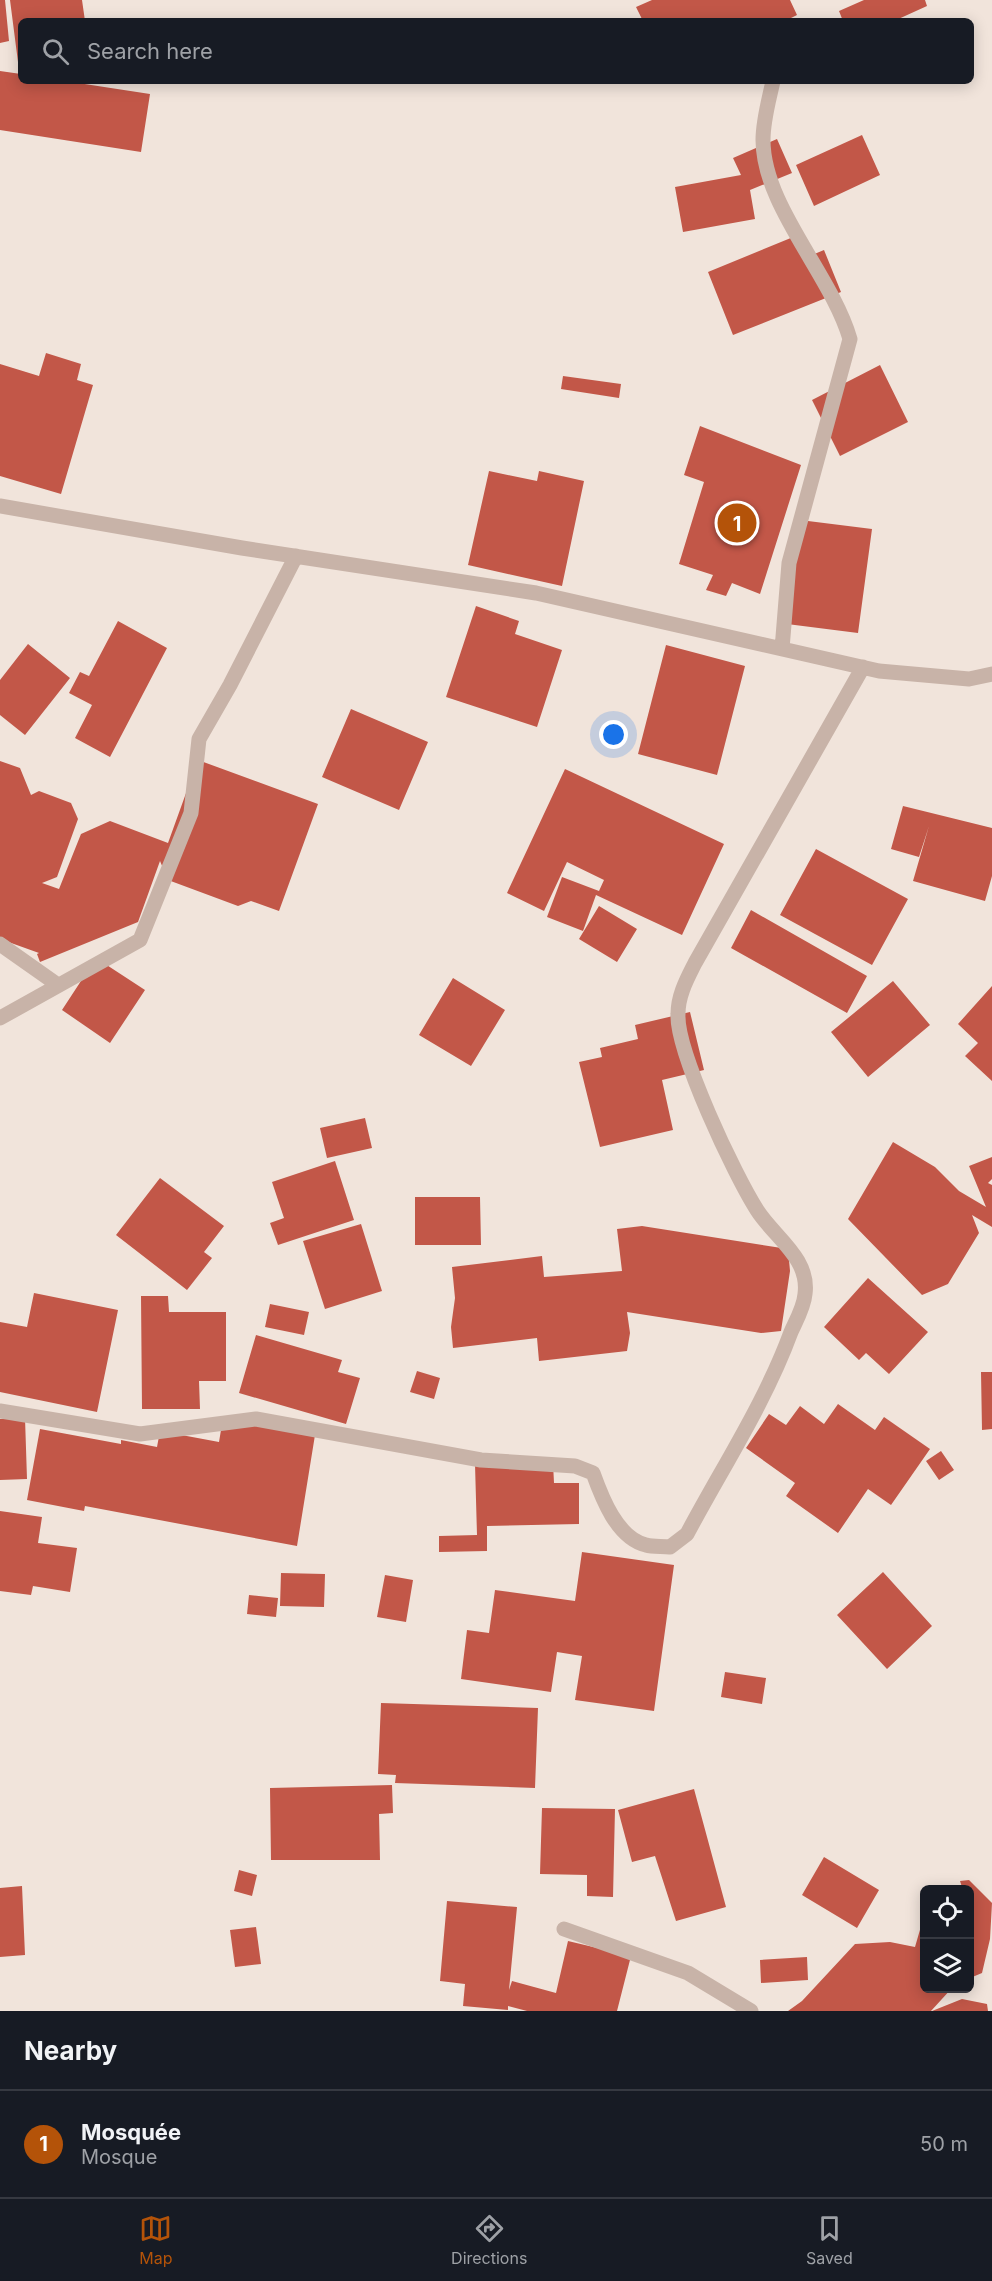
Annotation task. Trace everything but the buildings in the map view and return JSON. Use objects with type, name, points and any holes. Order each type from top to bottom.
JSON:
[{"type":"street","points":[[772,84],[763,139],[765,165],[784,209],[843,313],[850,339],[789,563],[782,649]]},
{"type":"street","points":[[0,506],[296,556],[536,593],[879,671],[969,679],[992,674]]},
{"type":"street","points":[[0,1018],[140,940],[191,813],[199,739],[230,685],[296,556]]},
{"type":"street","points":[[0,1411],[140,1434],[256,1419],[481,1460],[575,1466],[593,1473],[601,1495],[622,1530],[644,1545],[670,1547],[687,1534],[780,1362],[805,1295],[805,1279],[800,1262],[758,1211],[732,1166],[683,1048],[677,1016],[679,998],[695,963],[862,667]]},
{"type":"street","points":[[0,944],[58,985]]},
{"type":"street","points":[[564,1929],[688,1973],[751,2011]]},
{"type":"place","name":"Mosquée","points":[[737,523]]}]
